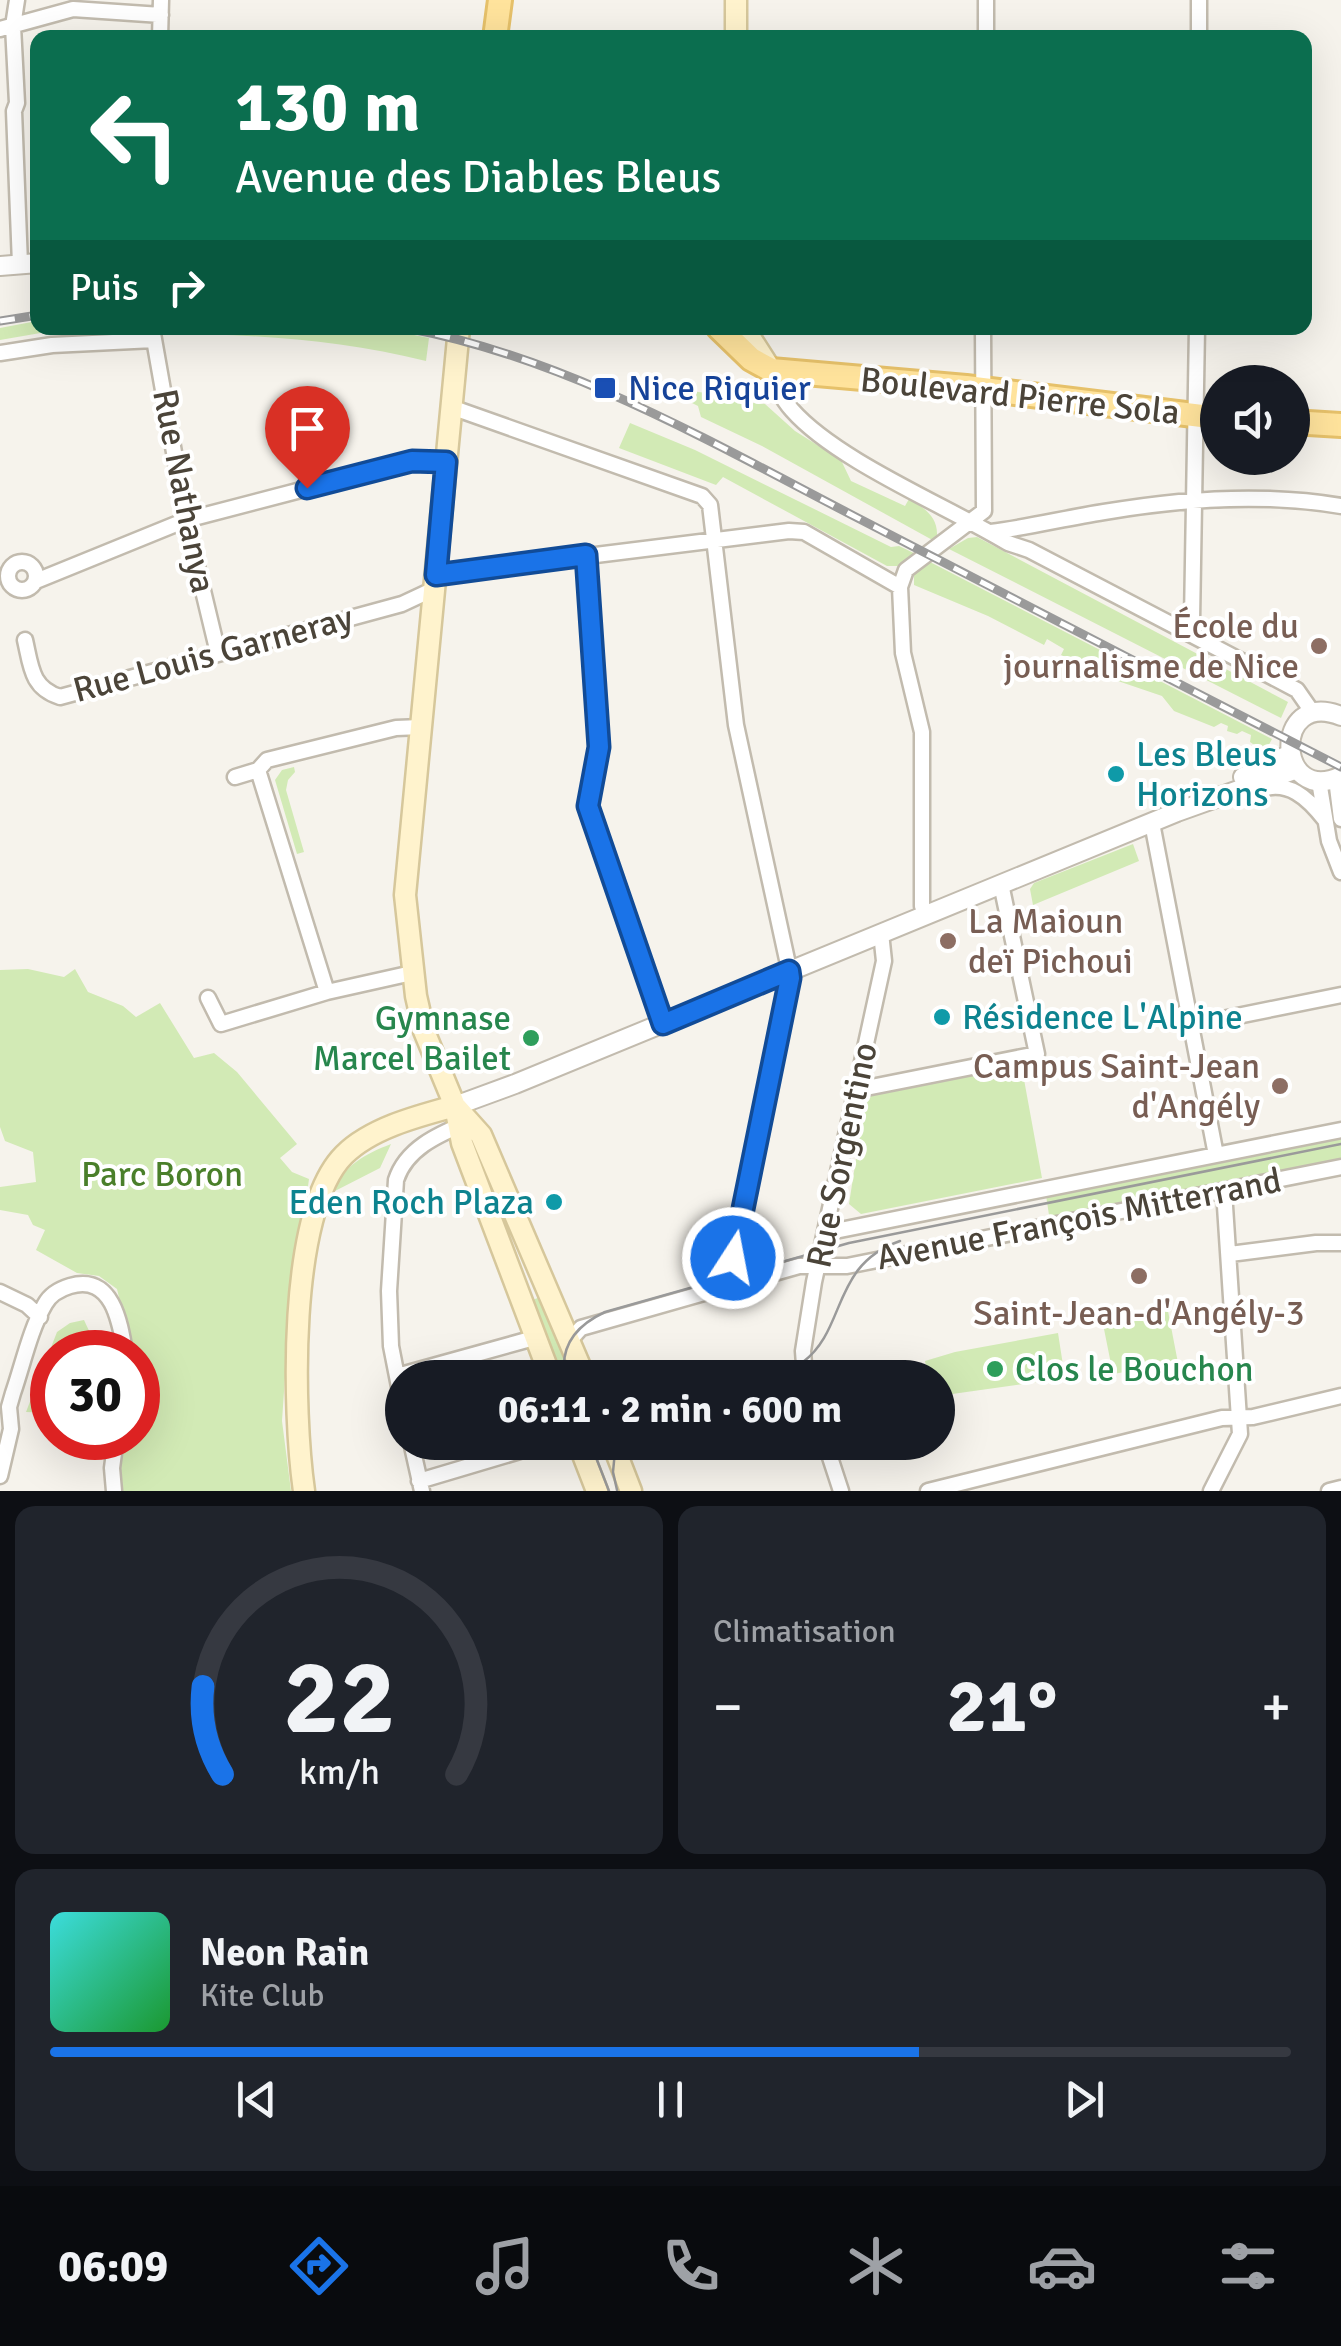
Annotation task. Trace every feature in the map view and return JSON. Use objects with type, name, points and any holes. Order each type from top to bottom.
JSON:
[{"type":"main road","points":[[497,30],[500,0]]},
{"type":"main road","points":[[736,0],[736,30]]},
{"type":"main road","points":[[458,335],[405,895],[412,973],[424,1031],[461,1118],[543,1360]]},
{"type":"main road","points":[[726,335],[751,359],[771,370]]},
{"type":"main road","points":[[746,335],[771,370]]},
{"type":"main road","name":"Boulevard Pierre Sola","points":[[771,370],[983,389],[1200,416]]},
{"type":"main road","points":[[1310,423],[1341,425]]},
{"type":"main road","points":[[304,1491],[296,1424],[296,1378],[302,1288],[316,1204],[331,1170],[354,1146],[373,1135],[461,1118],[482,1135],[578,1360]]},
{"type":"main road","points":[[585,1460],[598,1491]]},
{"type":"main road","points":[[620,1460],[630,1491]]},
{"type":"street","points":[[0,266],[29,264],[6,28],[17,0]]},
{"type":"street","points":[[986,0],[986,30]]},
{"type":"street","points":[[1199,30],[1200,0]]},
{"type":"street","points":[[6,28],[73,10],[161,8]]},
{"type":"street","points":[[0,352],[144,335]]},
{"type":"street","name":"Rue Nathanya","points":[[153,335],[186,520],[218,654]]},
{"type":"street","points":[[926,914],[922,906],[922,732],[903,652],[900,586],[906,570],[984,512],[983,335]]},
{"type":"street","points":[[1198,335],[1201,365]]},
{"type":"street","points":[[771,370],[784,400],[809,427],[864,464],[1008,544],[1030,550],[1298,690],[1313,713]]},
{"type":"street","points":[[451,407],[702,496],[710,505],[736,725],[789,971],[789,988],[734,1250],[740,1282]]},
{"type":"street","points":[[36,580],[186,520],[412,461],[446,462]]},
{"type":"street","points":[[1186,631],[1192,620],[1200,468]]},
{"type":"street","points":[[990,532],[1108,511],[1196,502],[1267,500],[1341,506]]},
{"type":"street","points":[[1030,550],[1024,538],[1033,525]]},
{"type":"street","name":"Rue Louis Garneray","points":[[26,640],[33,677],[40,687],[60,697],[402,604],[435,582],[586,555],[789,530],[804,532],[900,586]]},
{"type":"street","points":[[586,555],[599,747],[588,806],[663,1024]]},
{"type":"street","points":[[1293,761],[1289,744],[1296,725],[1313,713],[1340,713]]},
{"type":"street","points":[[235,778],[258,770],[267,760],[396,728],[421,727]]},
{"type":"street","points":[[394,1360],[389,1290],[396,1180],[401,1165],[412,1151],[487,1096],[1152,823],[1293,761],[1332,778],[1333,820],[1341,872]]},
{"type":"street","points":[[258,770],[327,992]]},
{"type":"street","points":[[1177,812],[1206,810],[1269,786],[1281,786],[1301,794],[1333,820]]},
{"type":"street","points":[[1152,823],[1216,1155]]},
{"type":"street","points":[[856,1090],[1038,1054],[1001,884]]},
{"type":"street","name":"Rue Sorgentino","points":[[803,1360],[817,1266],[884,961],[881,933]]},
{"type":"street","points":[[208,998],[221,1024],[327,992],[412,973]]},
{"type":"street","points":[[1193,1026],[1341,995]]},
{"type":"street","name":"Avenue François Mitterrand","points":[[825,1233],[1341,1130]]},
{"type":"street","name":"Avenue François Mitterrand","points":[[570,1340],[581,1328],[799,1266],[847,1266],[1341,1167]]},
{"type":"street","points":[[1210,1491],[1240,1434],[1224,1191]]},
{"type":"street","points":[[1230,1254],[1316,1242],[1341,1243]]},
{"type":"street","points":[[0,1476],[11,1429],[12,1392],[46,1301],[58,1291],[83,1284],[96,1286],[107,1293],[119,1330]]},
{"type":"street","points":[[0,1292],[26,1304],[40,1318]]},
{"type":"street","points":[[455,1360],[534,1338]]},
{"type":"street","points":[[928,1491],[1222,1418],[1253,1417],[1341,1396]]},
{"type":"street","points":[[113,1460],[114,1491]]},
{"type":"street","points":[[415,1460],[420,1486],[497,1460]]},
{"type":"street","points":[[831,1460],[841,1491]]},
{"type":"street","points":[[1329,1491],[1341,1488]]},
{"type":"green space","points":[[30,322],[30,335],[0,340],[0,328]]},
{"type":"green space","points":[[198,335],[429,338],[426,361],[329,343]]},
{"type":"green space","points":[[684,390],[720,400],[765,404],[795,431],[841,460],[851,481],[905,506],[909,499],[922,507],[934,521],[936,542],[762,446],[701,417],[698,406],[680,397]]},
{"type":"green space","points":[[630,423],[695,450],[891,547],[899,546],[918,555],[899,566],[887,566],[723,477],[716,485],[619,448]]},
{"type":"green space","points":[[977,537],[1288,702],[1281,718],[949,549]]},
{"type":"green space","points":[[930,562],[1272,739],[1265,752],[1250,742],[1251,735],[1227,731],[1228,726],[1221,723],[1214,727],[1174,711],[1162,696],[1112,679],[1061,655],[1064,649],[1047,639],[1044,645],[914,585],[914,573]]},
{"type":"green space","points":[[294,767],[286,790],[304,852],[297,854],[275,780],[282,770]]},
{"type":"green space","points":[[1133,844],[1139,861],[1033,905],[1030,889],[1034,883]]},
{"type":"green space","name":"Parc Boron","points":[[28,969],[64,977],[75,969],[88,992],[123,1006],[136,1017],[160,1003],[194,1058],[214,1053],[237,1072],[297,1144],[280,1158],[292,1172],[309,1179],[298,1261],[292,1274],[282,1421],[291,1491],[122,1491],[119,1460],[160,1460],[160,1330],[127,1330],[117,1289],[99,1276],[77,1273],[36,1250],[45,1230],[33,1225],[28,1215],[0,1210],[0,1187],[36,1182],[33,1152],[5,1141],[0,1127],[0,970]]},
{"type":"green space","points":[[1021,1063],[1042,1178],[861,1214],[849,1204],[866,1094]]},
{"type":"green space","points":[[1341,1135],[1341,1163],[1050,1222],[1046,1195]]},
{"type":"green space","points":[[391,1144],[380,1168],[333,1192],[356,1162]]},
{"type":"green space","points":[[543,1296],[569,1360],[551,1360],[527,1302]]},
{"type":"green space","points":[[1168,1311],[1178,1363],[1113,1374],[1103,1324]]},
{"type":"green space","points":[[84,1320],[89,1330],[60,1330]]},
{"type":"green space","name":"Clos le Bouchon","points":[[1058,1333],[1065,1378],[955,1394],[955,1360],[928,1360]]},
{"type":"tram line","points":[[565,1360],[578,1330],[605,1312],[849,1243],[1341,1144]]},
{"type":"tram line","points":[[805,1360],[827,1333],[862,1265],[900,1241]]},
{"type":"tram line","points":[[597,1460],[609,1491]]},
{"type":"tram line","points":[[614,1460],[617,1490]]},
{"type":"railway","points":[[0,321],[30,316]]},
{"type":"railway","points":[[438,335],[522,359],[634,404],[1341,767]]},
{"type":"place","name":"Nice Riquier","points":[[605,388]]},
{"type":"place","name":"École du journalisme de Nice","points":[[1319,646]]},
{"type":"place","name":"Les Bleus Horizons","points":[[1116,774]]},
{"type":"place","name":"La Maioun deï Pichoui","points":[[948,941]]},
{"type":"place","name":"Résidence L'Alpine","points":[[942,1017]]},
{"type":"place","name":"Gymnase Marcel Bailet","points":[[531,1038]]},
{"type":"place","name":"Campus Saint-Jean d'Angély","points":[[1280,1086]]},
{"type":"place","name":"Eden Roch Plaza","points":[[554,1202]]},
{"type":"place","name":"Saint-Jean-d'Angély-3","points":[[1139,1276]]},
{"type":"place","name":"Clos le Bouchon","points":[[995,1369]]},
{"type":"route","points":[[307,488],[412,461],[446,462],[436,575],[586,555],[599,747],[588,806],[663,1024],[789,971],[733,1258]]}]
